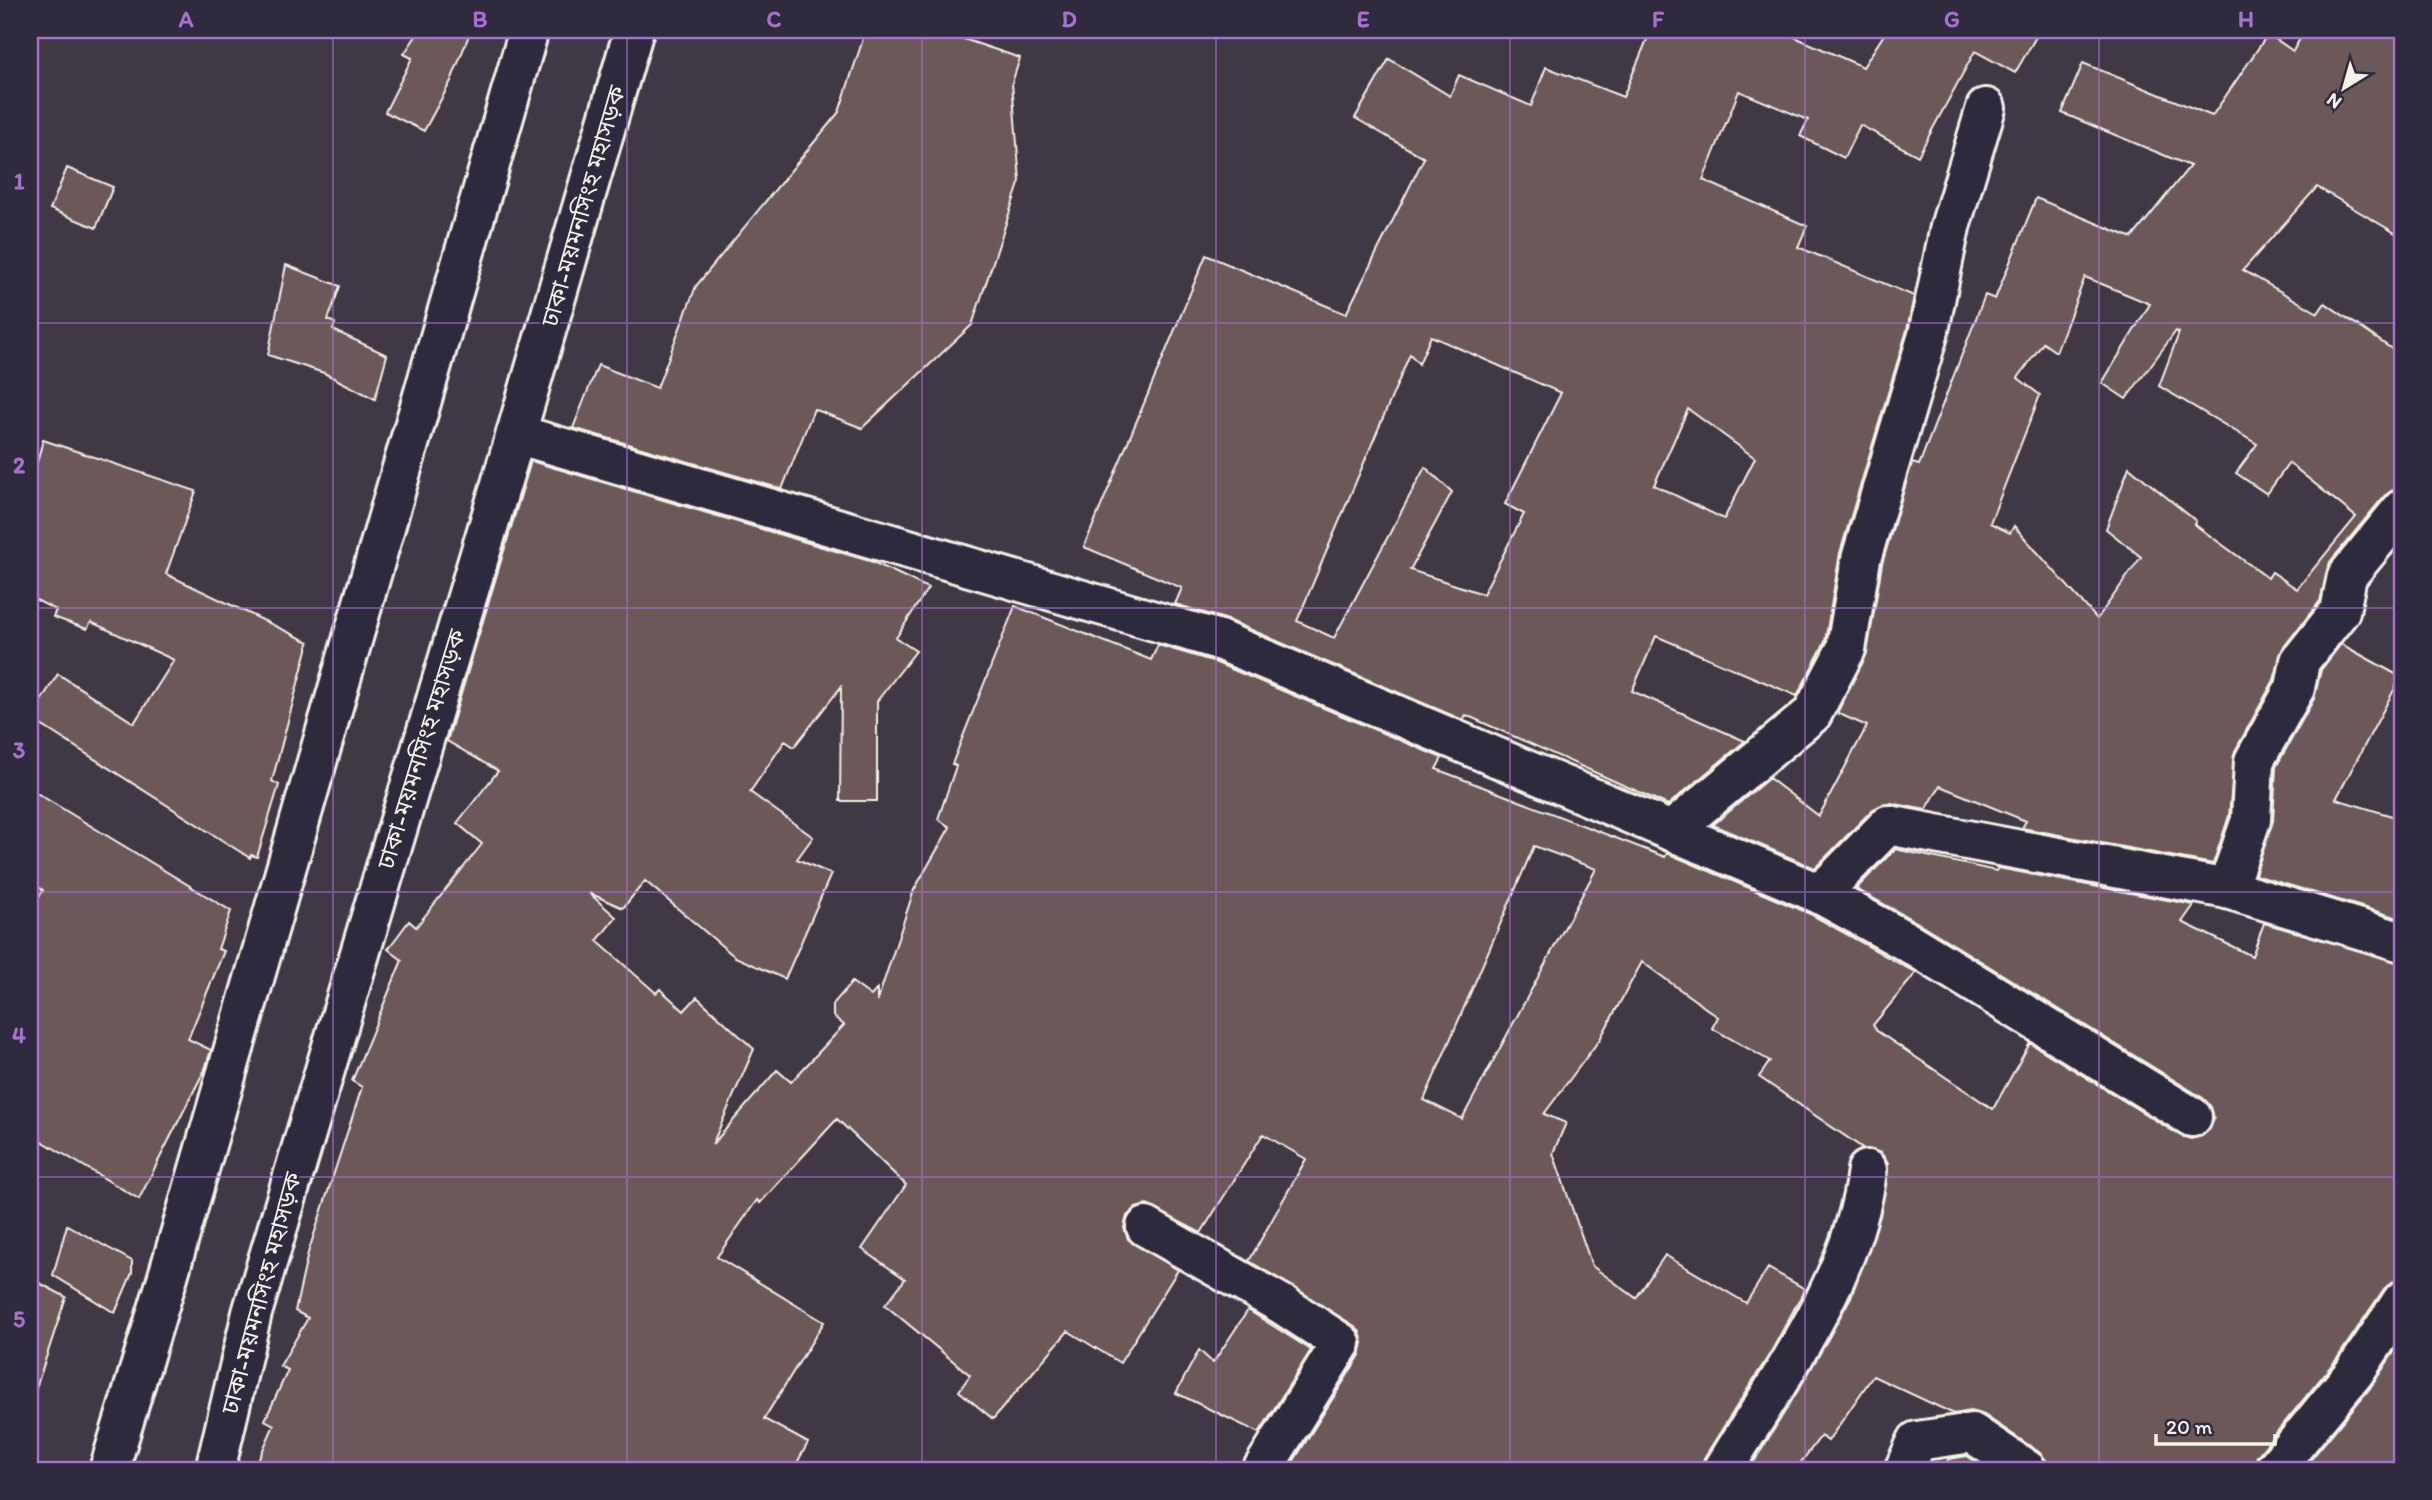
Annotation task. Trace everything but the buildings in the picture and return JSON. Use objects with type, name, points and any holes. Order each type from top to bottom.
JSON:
[{"type":"main road","points":[[109,1470],[190,1203],[529,30]]},
{"type":"main road","name":"ঢাকা-ময়মনসিংহ মহাসড়ক","points":[[215,1470],[252,1313],[516,435],[634,30]]},
{"type":"main road","points":[[1671,831],[1812,714],[1846,649],[1861,559],[1928,335],[1950,227],[1986,108]]},
{"type":"main road","points":[[516,435],[1219,640],[1820,894],[1911,944],[2192,1117]]},
{"type":"main road","points":[[2227,889],[2252,820],[2254,761],[2295,688],[2300,661],[2340,611],[2347,576],[2402,509]]},
{"type":"main road","points":[[1820,894],[1888,825],[2227,889],[2402,942]]},
{"type":"main road","points":[[1723,1470],[1793,1355],[1848,1253],[1864,1194],[1867,1170]]},
{"type":"main road","points":[[1146,1227],[1283,1305],[1341,1343],[1262,1470]]},
{"type":"main road","points":[[2274,1470],[2354,1373],[2402,1301]]},
{"type":"main road","points":[[1904,1470],[1917,1441],[1972,1433],[2027,1470]]}]
